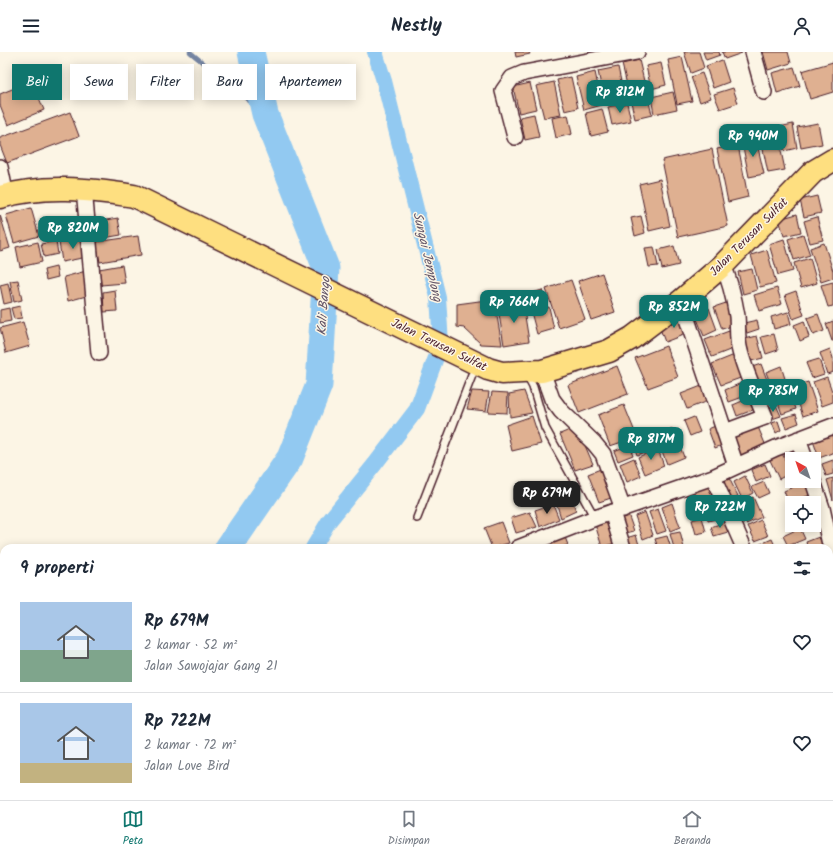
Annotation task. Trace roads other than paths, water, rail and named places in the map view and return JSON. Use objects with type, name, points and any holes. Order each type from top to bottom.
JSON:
[{"type":"main road","name":"Jalan Terusan Sulfat","points":[[3,196],[39,189],[84,189],[134,196],[168,211],[488,369],[502,373],[533,372],[609,351],[632,338],[681,301],[723,265],[814,172],[833,160]]},
{"type":"street","points":[[515,137],[503,91],[512,78],[524,72],[637,52]]},
{"type":"street","points":[[752,52],[764,92]]},
{"type":"street","points":[[0,167],[3,196]]},
{"type":"street","points":[[84,189],[99,353]]},
{"type":"street","points":[[723,265],[732,291],[737,317],[738,344],[742,359],[765,417],[725,432]]},
{"type":"street","points":[[681,301],[736,466]]},
{"type":"street","points":[[533,372],[561,411],[594,443],[603,454],[617,510],[622,544]]},
{"type":"street","points":[[528,544],[617,510],[713,477],[798,439],[833,426]]},
{"type":"street","points":[[798,439],[803,452]]},
{"type":"street","points":[[713,477],[742,544]]},
{"type":"street","points":[[815,488],[822,508],[830,544]]},
{"type":"lane","points":[[417,518],[468,360]]},
{"type":"lane","points":[[533,372],[533,388],[545,428],[595,518]]},
{"type":"waterway","points":[[190,52],[265,114]]},
{"type":"waterway","name":"Kali Bango","points":[[231,544],[290,458],[319,385],[326,268],[265,114],[251,52]]},
{"type":"waterway","name":"Sungai Jemplong","points":[[315,544],[329,521],[417,409],[441,344],[438,297],[384,81],[375,52]]}]
